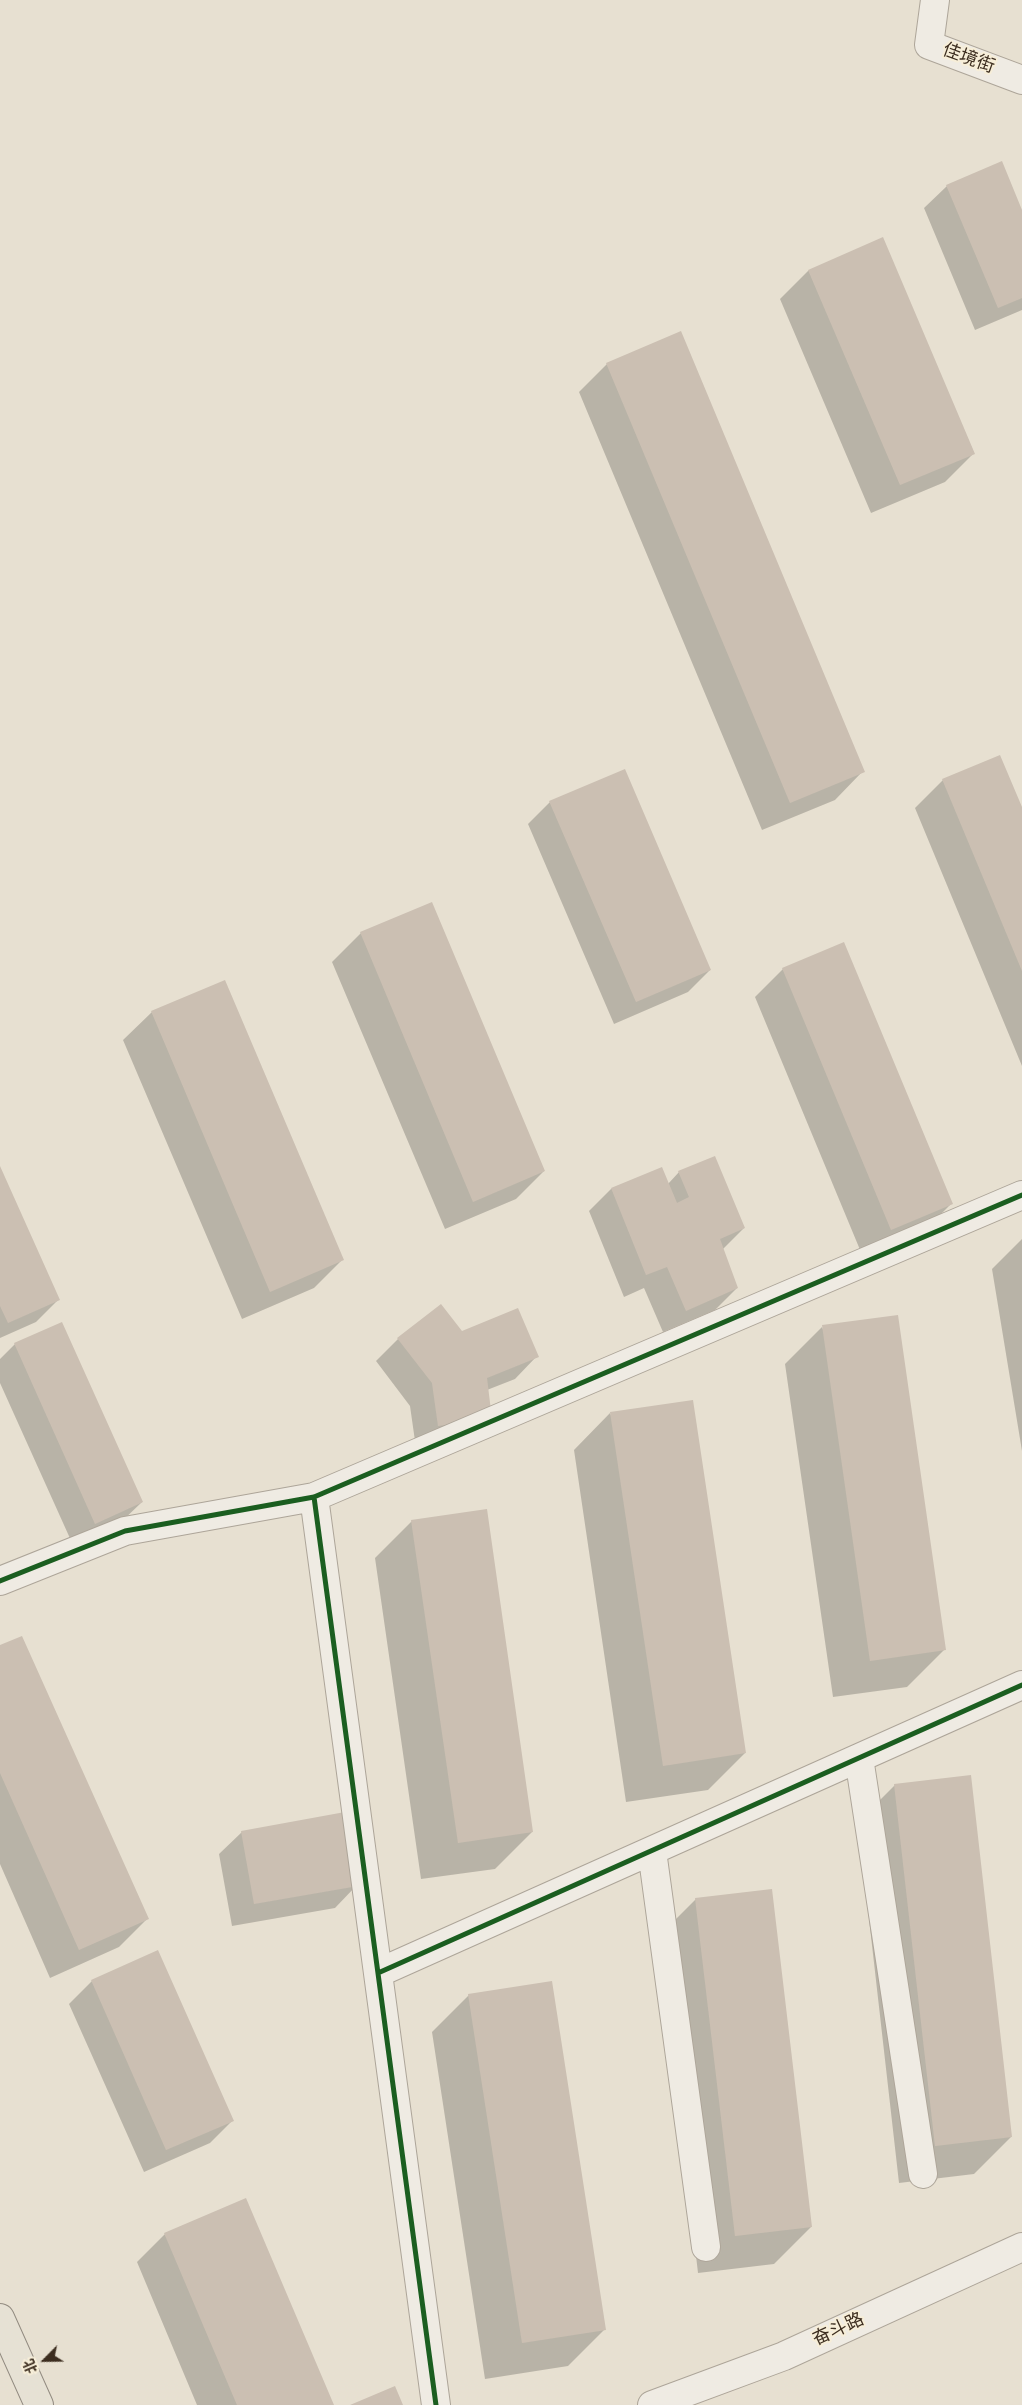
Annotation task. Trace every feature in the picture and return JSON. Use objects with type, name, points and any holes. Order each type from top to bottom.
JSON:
[{"type":"main road","points":[[0,2318],[39,2405]]},
{"type":"street","name":"佳境街","points":[[935,0],[929,46],[1022,80]]},
{"type":"street","points":[[0,1581],[125,1532],[314,1497],[1022,1195]]},
{"type":"street","points":[[314,1497],[436,2405]]},
{"type":"street","points":[[378,1973],[1022,1685]]},
{"type":"street","points":[[859,1758],[923,2174]]},
{"type":"street","points":[[652,1850],[706,2247]]},
{"type":"street","name":"奋斗路","points":[[652,2405],[784,2356],[1022,2247]]},
{"type":"building","points":[[1002,161],[1022,210],[1022,298],[998,308],[946,185]]},
{"type":"building","points":[[883,237],[975,454],[900,485],[808,270]]},
{"type":"building","points":[[681,331],[865,772],[790,803],[606,363]]},
{"type":"building","points":[[1000,755],[1022,807],[1022,971],[942,779]]},
{"type":"building","points":[[625,769],[711,970],[636,1002],[549,801]]},
{"type":"building","points":[[432,902],[545,1171],[473,1202],[360,932]]},
{"type":"building","points":[[844,942],[953,1204],[891,1230],[782,968]]},
{"type":"building","points":[[225,980],[344,1260],[270,1292],[151,1011]]},
{"type":"building","points":[[715,1156],[745,1228],[720,1239],[738,1288],[686,1311],[667,1267],[646,1275],[611,1188],[662,1167],[677,1203],[689,1197],[678,1171]]},
{"type":"building","points":[[0,1166],[60,1300],[8,1323],[0,1306]]},
{"type":"building","points":[[441,1304],[462,1331],[518,1308],[539,1357],[487,1378],[492,1419],[438,1426],[432,1383],[397,1338]]},
{"type":"building","points":[[898,1315],[946,1650],[870,1661],[822,1325]]},
{"type":"building","points":[[62,1322],[143,1502],[95,1524],[14,1343]]},
{"type":"building","points":[[693,1400],[746,1753],[663,1766],[610,1412]]},
{"type":"building","points":[[487,1509],[533,1832],[458,1843],[411,1520]]},
{"type":"building","points":[[22,1636],[149,1919],[79,1950],[0,1773],[0,1645]]},
{"type":"building","points":[[971,1775],[1012,2137],[935,2146],[894,1784]]},
{"type":"building","points":[[345,1812],[358,1886],[254,1904],[241,1831]]},
{"type":"building","points":[[772,1889],[812,2227],[735,2236],[695,1898]]},
{"type":"building","points":[[158,1950],[234,2121],[166,2150],[91,1980]]},
{"type":"building","points":[[552,1981],[606,2330],[522,2343],[468,1994]]},
{"type":"building","points":[[246,2198],[334,2405],[237,2405],[164,2233]]},
{"type":"building","points":[[395,2386],[403,2405],[350,2405]]},
{"type":"cycle path","points":[[0,1581],[125,1531],[314,1497],[1022,1195]]},
{"type":"cycle path","points":[[314,1497],[436,2405]]},
{"type":"cycle path","points":[[378,1973],[1022,1685]]}]
